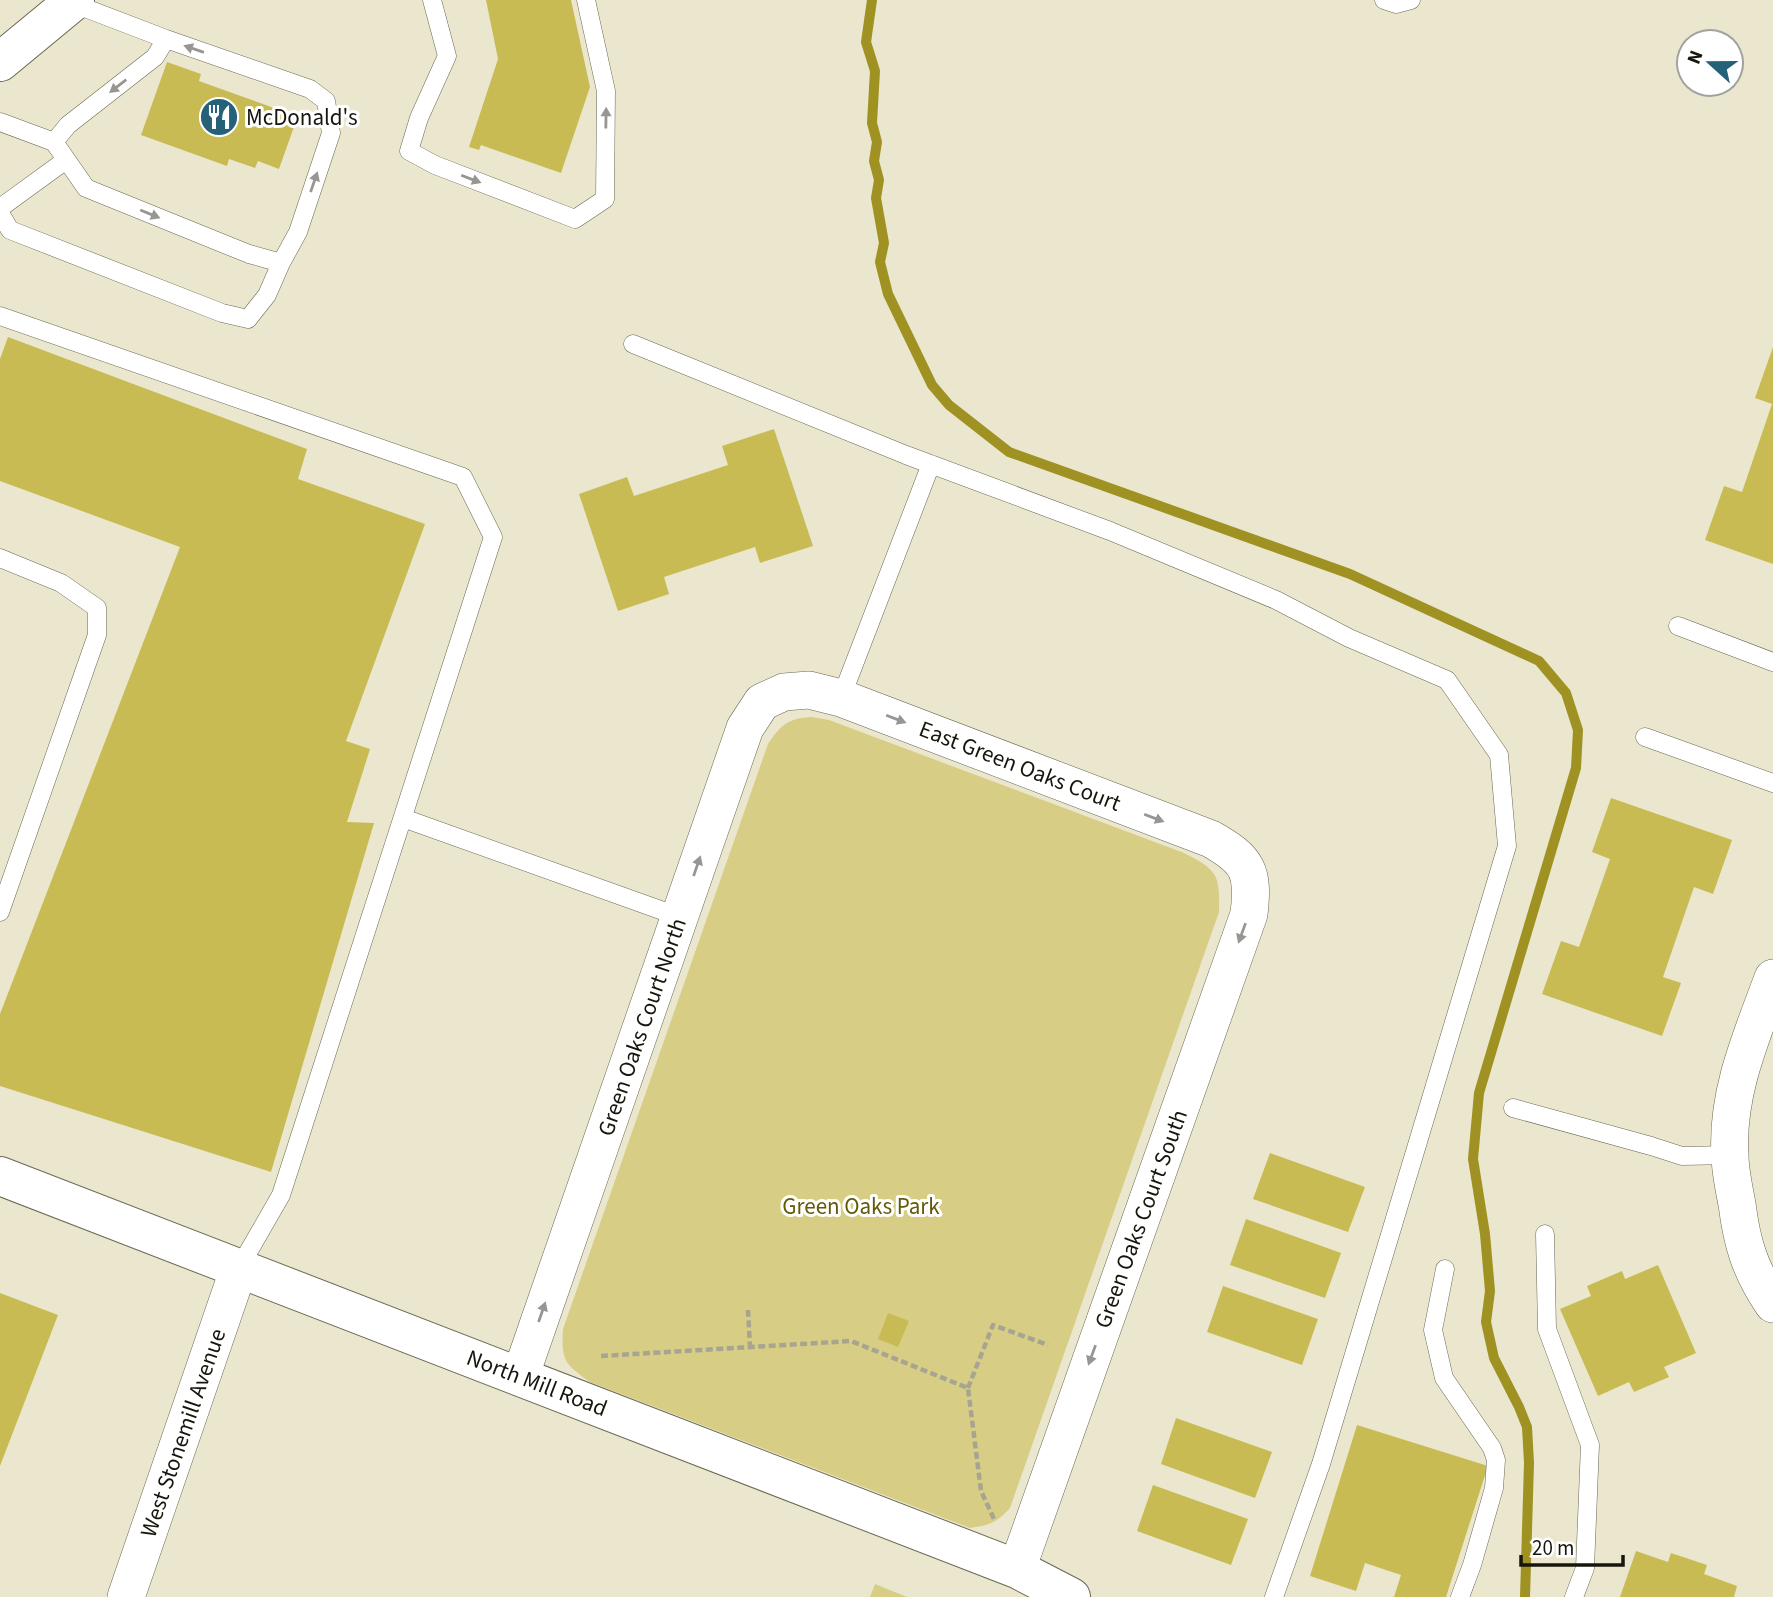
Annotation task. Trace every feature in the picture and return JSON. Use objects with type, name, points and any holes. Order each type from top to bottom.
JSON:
[{"type":"street","points":[[1,58],[73,1]]},
{"type":"street","name":"East Green Oaks Court","points":[[784,692],[809,690],[841,698],[1210,839],[1229,849],[1246,867]]},
{"type":"street","name":"Green Oaks Court North","points":[[520,1377],[745,728],[762,702],[784,692]]},
{"type":"street","name":"Green Oaks Court South","points":[[1017,1569],[1249,914],[1252,888],[1246,867]]},
{"type":"street","points":[[1773,978],[1741,1069],[1732,1109],[1730,1155],[1742,1237],[1751,1267],[1773,1304]]},
{"type":"street","name":"North Mill Road","points":[[0,1175],[1017,1569],[1071,1597]]},
{"type":"street","name":"West Stonemill Avenue","points":[[126,1597],[239,1268]]},
{"type":"lane","points":[[432,0],[447,56],[419,118],[409,151],[435,165],[575,219],[605,200],[606,91],[586,0]]},
{"type":"lane","points":[[1384,0],[1396,4],[1411,0]]},
{"type":"lane","points":[[66,160],[0,210],[10,230],[209,308],[248,319],[267,295],[298,232],[331,133],[326,100],[310,89],[166,39],[73,1]]},
{"type":"lane","points":[[54,142],[68,125],[155,57],[166,39]]},
{"type":"lane","points":[[0,122],[54,142],[86,188],[249,254],[281,263]]},
{"type":"lane","points":[[0,316],[463,477],[493,537],[281,1195],[239,1268]]},
{"type":"lane","points":[[633,344],[931,464],[1110,531],[1276,600],[1349,639],[1447,680],[1499,755],[1507,846],[1321,1464],[1274,1597]]},
{"type":"lane","points":[[841,698],[931,464]]},
{"type":"lane","points":[[0,558],[61,583],[97,608],[97,635],[0,912]]},
{"type":"lane","points":[[1678,626],[1773,662]]},
{"type":"lane","points":[[1645,737],[1773,783]]},
{"type":"lane","points":[[403,818],[680,917]]},
{"type":"lane","points":[[1513,1108],[1682,1156],[1730,1155]]},
{"type":"lane","points":[[1545,1234],[1547,1329],[1590,1445],[1585,1568],[1574,1597]]},
{"type":"lane","points":[[1446,1269],[1433,1330],[1444,1378],[1492,1448],[1496,1460],[1494,1488],[1460,1597]]},
{"type":"path","points":[[748,1310],[750,1347]]},
{"type":"path","points":[[1017,1569],[981,1491],[968,1388],[993,1325],[1048,1345]]},
{"type":"path","points":[[601,1356],[851,1341],[968,1388]]},
{"type":"green space","name":"Green Oaks Park","points":[[812,717],[829,720],[1184,853],[1210,869],[1215,875],[1219,890],[1219,912],[1010,1508],[996,1520],[983,1526],[970,1528],[590,1382],[570,1366],[564,1355],[563,1329],[768,744],[786,724]]},
{"type":"green space","points":[[875,1584],[907,1597],[870,1597]]},
{"type":"building","points":[[486,0],[571,0],[590,87],[561,173],[481,145],[479,150],[469,147],[498,59]]},
{"type":"building","name":"McDonald's","points":[[167,62],[201,74],[199,81],[285,112],[296,121],[279,169],[258,161],[255,168],[229,159],[227,166],[141,135]]},
{"type":"building","points":[[8,337],[307,449],[298,479],[425,524],[346,741],[370,749],[347,822],[374,823],[271,1172],[0,1086],[0,1014],[180,547],[0,481],[0,359]]},
{"type":"building","points":[[1773,347],[1773,564],[1705,540],[1724,486],[1742,492],[1772,404],[1755,398]]},
{"type":"building","points":[[774,429],[813,546],[760,563],[755,547],[664,577],[669,594],[618,611],[579,494],[627,477],[634,496],[728,465],[722,446]]},
{"type":"building","points":[[1611,798],[1732,840],[1713,894],[1694,887],[1663,977],[1681,983],[1662,1036],[1542,994],[1561,941],[1579,947],[1610,859],[1592,852]]},
{"type":"building","points":[[1270,1153],[1365,1187],[1348,1232],[1253,1199]]},
{"type":"building","points":[[1246,1219],[1341,1253],[1325,1298],[1230,1265]]},
{"type":"building","points":[[1658,1265],[1696,1353],[1664,1367],[1669,1377],[1634,1392],[1629,1382],[1598,1396],[1560,1309],[1591,1296],[1587,1286],[1622,1271],[1625,1279]]},
{"type":"building","points":[[1223,1286],[1318,1319],[1302,1365],[1207,1332]]},
{"type":"building","points":[[0,1293],[58,1315],[0,1466]]},
{"type":"building","points":[[888,1313],[909,1321],[898,1347],[878,1339]]},
{"type":"building","points":[[1176,1418],[1272,1452],[1255,1498],[1161,1464]]},
{"type":"building","points":[[1357,1425],[1488,1466],[1446,1597],[1394,1597],[1401,1575],[1365,1563],[1356,1591],[1310,1576]]},
{"type":"building","points":[[1153,1485],[1248,1519],[1231,1565],[1137,1531]]},
{"type":"building","points":[[1636,1551],[1668,1562],[1671,1553],[1707,1565],[1704,1574],[1737,1586],[1734,1597],[1620,1597]]},
{"type":"waterway","points":[[872,0],[866,42],[875,71],[872,123],[877,142],[874,161],[879,180],[876,198],[884,243],[880,262],[888,294],[932,385],[949,405],[1009,452],[1350,574],[1539,661],[1566,693],[1578,730],[1576,768],[1479,1093],[1473,1159],[1485,1234],[1490,1291],[1486,1322],[1494,1358],[1527,1427],[1529,1463],[1525,1597]]},
{"type":"place","name":"McDonald's","points":[[219,117]]}]
